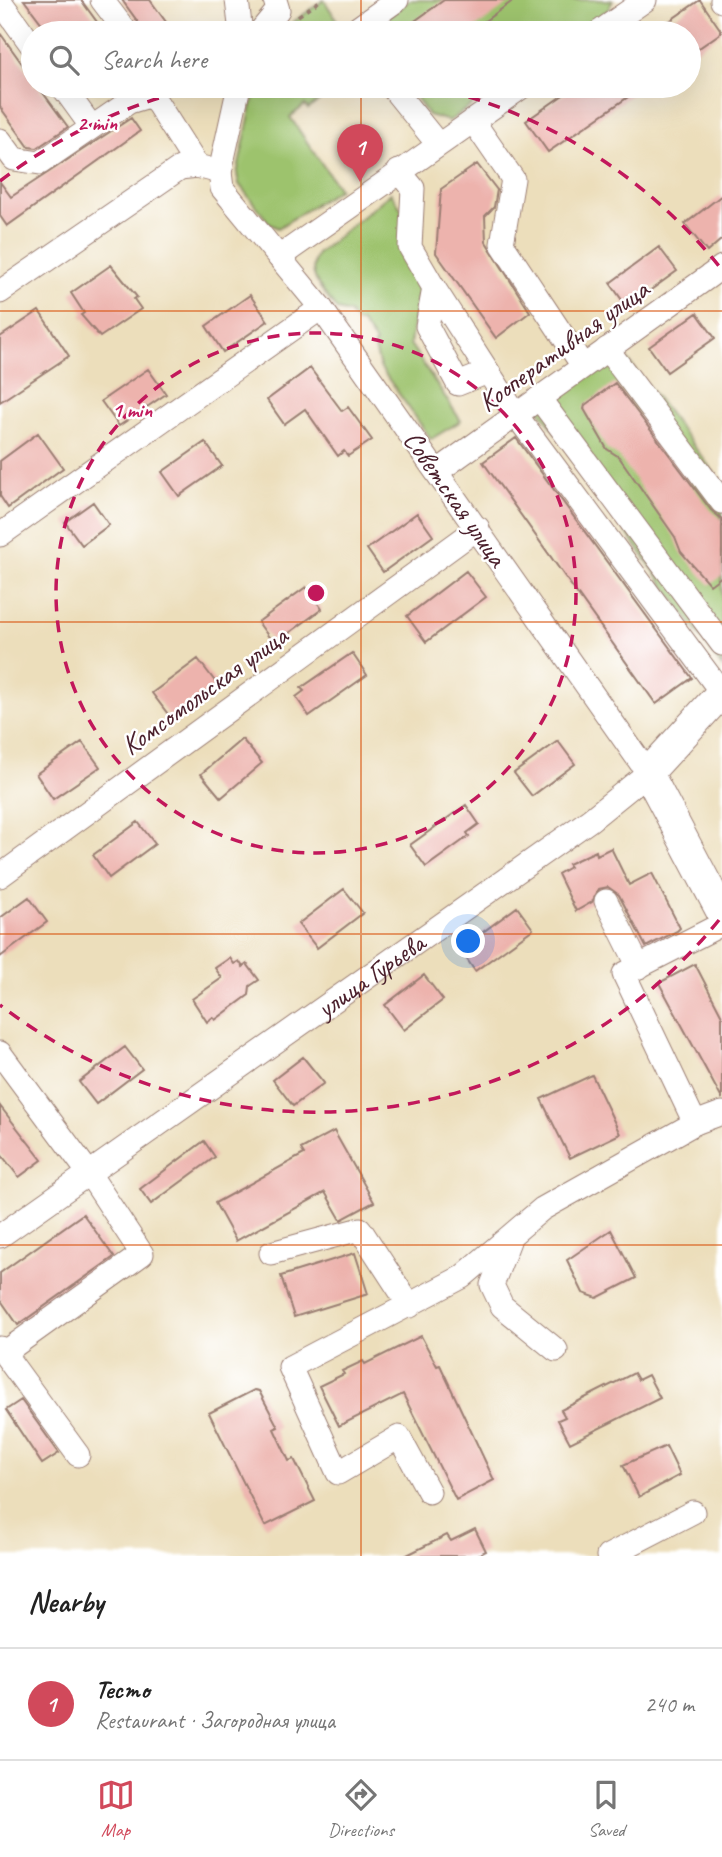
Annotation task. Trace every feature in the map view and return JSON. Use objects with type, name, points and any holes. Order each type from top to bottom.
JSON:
[{"type":"main road","name":"улица Гурьева","points":[[648,773],[722,693]]},
{"type":"main road","name":"Советская улица","points":[[648,773],[722,913]]},
{"type":"street","points":[[102,0],[118,21]]},
{"type":"street","points":[[237,0],[240,21]]},
{"type":"street","points":[[269,21],[278,10],[275,0]]},
{"type":"street","points":[[368,21],[397,0]]},
{"type":"street","points":[[615,21],[645,0]]},
{"type":"street","points":[[0,1],[21,30]]},
{"type":"street","points":[[71,98],[91,126]]},
{"type":"street","points":[[0,140],[14,159],[40,163],[91,126],[137,98]]},
{"type":"street","points":[[157,98],[197,166]]},
{"type":"street","points":[[3,285],[180,169],[197,166],[220,172],[236,98]]},
{"type":"street","points":[[401,98],[437,143]]},
{"type":"street","points":[[279,257],[437,143],[506,98]]},
{"type":"street","points":[[473,121],[513,178],[502,244],[583,366]]},
{"type":"street","points":[[400,171],[413,188],[410,247],[434,288],[516,415],[722,693]]},
{"type":"street","name":"Советская улица","points":[[220,172],[222,187],[321,308],[648,773]]},
{"type":"street","name":"Кооперативная улица","points":[[438,471],[722,267]]},
{"type":"street","points":[[434,288],[427,326],[458,384],[488,372]]},
{"type":"street","points":[[0,536],[321,308]]},
{"type":"street","points":[[607,349],[722,502]]},
{"type":"street","points":[[539,398],[718,629]]},
{"type":"street","name":"Комсомольская улица","points":[[0,876],[478,528]]},
{"type":"street","name":"улица Гурьева","points":[[0,1236],[590,820],[648,773]]},
{"type":"street","points":[[606,901],[639,967]]},
{"type":"street","points":[[695,1123],[624,974],[722,925]]},
{"type":"street","points":[[0,1052],[88,1172],[142,1254],[2,1350],[78,1455]]},
{"type":"street","points":[[429,1492],[399,1437],[338,1473],[290,1367],[462,1277],[542,1209],[695,1123],[722,1113]]},
{"type":"street","points":[[271,1252],[360,1229],[410,1306]]},
{"type":"street","points":[[510,1238],[492,1285],[502,1306],[556,1350]]},
{"type":"street","points":[[608,1556],[693,1512]]},
{"type":"green space","points":[[324,0],[337,21],[295,21]]},
{"type":"green space","points":[[410,0],[613,0],[608,10],[592,21],[386,21],[388,16]]},
{"type":"green space","points":[[253,98],[322,98],[308,109],[305,105],[290,117],[339,189],[278,228],[270,224],[239,184],[237,174]]},
{"type":"green space","points":[[417,98],[482,98],[449,121],[428,115]]},
{"type":"green space","points":[[391,193],[403,212],[420,282],[410,344],[461,421],[431,439],[380,367],[374,345],[376,343],[361,322],[357,323],[349,313],[337,310],[318,284],[313,270],[317,254]]},
{"type":"green space","points":[[621,351],[722,483],[722,667],[539,409]]},
{"type":"building","points":[[24,0],[81,0],[96,21],[40,21]]},
{"type":"building","points":[[122,0],[150,0],[165,21],[137,21]]},
{"type":"building","points":[[444,0],[514,0],[485,21],[415,21]]},
{"type":"building","points":[[700,0],[722,32],[701,47],[701,21],[669,21]]},
{"type":"building","points":[[0,33],[21,62],[21,98],[47,98],[68,127],[37,148],[29,147],[0,107]]},
{"type":"building","points":[[559,98],[627,98],[548,152],[526,121]]},
{"type":"building","points":[[131,118],[140,131],[7,226],[0,216],[0,182],[11,197]]},
{"type":"building","points":[[477,164],[497,190],[494,207],[485,216],[486,242],[530,312],[496,338],[436,253],[441,189]]},
{"type":"building","points":[[722,195],[722,239],[707,252],[685,224]]},
{"type":"building","points":[[659,247],[677,271],[627,307],[610,283]]},
{"type":"building","points":[[111,265],[137,297],[134,299],[141,309],[100,337],[81,315],[84,313],[71,293]]},
{"type":"building","points":[[250,295],[268,321],[223,352],[206,326]]},
{"type":"building","points":[[39,311],[69,356],[0,402],[0,337]]},
{"type":"building","points":[[697,313],[715,338],[667,372],[649,347]]},
{"type":"building","points":[[310,368],[342,411],[348,407],[372,440],[348,456],[344,451],[338,456],[305,409],[284,424],[267,400]]},
{"type":"building","points":[[148,369],[166,394],[119,426],[101,401]]},
{"type":"building","points":[[615,383],[711,510],[722,519],[722,576],[710,585],[681,552],[675,537],[619,457],[607,449],[584,409],[585,405]]},
{"type":"building","points":[[38,433],[63,468],[8,508],[0,496],[0,461]]},
{"type":"building","points":[[516,438],[692,678],[656,704],[483,462]]},
{"type":"building","points":[[205,442],[222,466],[179,496],[162,472]]},
{"type":"building","points":[[93,502],[109,525],[82,545],[65,522]]},
{"type":"building","points":[[417,513],[433,536],[383,572],[367,549]]},
{"type":"building","points":[[466,571],[486,597],[426,642],[407,616]]},
{"type":"building","points":[[306,587],[322,609],[274,644],[258,622]]},
{"type":"building","points":[[352,653],[367,675],[309,716],[296,697],[304,691],[301,688]]},
{"type":"building","points":[[198,659],[217,684],[171,718],[152,693]]},
{"type":"building","points":[[242,739],[262,763],[221,798],[201,774]]},
{"type":"building","points":[[558,741],[575,764],[532,796],[514,773]]},
{"type":"building","points":[[82,742],[100,767],[53,799],[36,774]]},
{"type":"building","points":[[466,805],[479,824],[467,833],[469,836],[426,867],[410,845]]},
{"type":"building","points":[[138,822],[155,844],[109,878],[93,855]]},
{"type":"building","points":[[611,848],[629,885],[652,873],[680,928],[677,931],[646,947],[619,895],[608,887],[599,889],[592,902],[576,911],[558,874],[570,867],[568,864],[596,851],[597,855]]},
{"type":"building","points":[[344,889],[363,913],[317,948],[298,924]]},
{"type":"building","points":[[29,897],[47,922],[0,957],[0,918]]},
{"type":"building","points":[[517,907],[533,929],[475,971],[460,949]]},
{"type":"building","points":[[230,958],[234,964],[239,961],[243,967],[247,964],[259,980],[250,986],[249,995],[215,1020],[213,1017],[207,1022],[192,999],[222,978],[215,968]]},
{"type":"building","points":[[695,964],[722,1016],[722,1099],[659,983]]},
{"type":"building","points":[[424,975],[443,1000],[404,1030],[385,1005]]},
{"type":"building","points":[[125,1047],[142,1069],[96,1104],[79,1082]]},
{"type":"building","points":[[303,1057],[324,1083],[293,1106],[273,1080]]},
{"type":"building","points":[[592,1075],[620,1134],[570,1158],[541,1099]]},
{"type":"building","points":[[0,1106],[42,1160],[19,1177],[0,1153]]},
{"type":"building","points":[[334,1131],[374,1202],[341,1220],[325,1192],[236,1241],[215,1203],[304,1154],[301,1149]]},
{"type":"building","points":[[204,1141],[215,1157],[151,1204],[140,1189]]},
{"type":"building","points":[[83,1214],[114,1257],[18,1325],[0,1299],[0,1273]]},
{"type":"building","points":[[611,1230],[636,1278],[597,1298],[583,1293],[567,1260]]},
{"type":"building","points":[[355,1253],[368,1294],[294,1317],[281,1276]]},
{"type":"building","points":[[421,1336],[437,1366],[440,1365],[494,1480],[456,1500],[403,1394],[339,1426],[319,1386],[344,1374],[342,1371],[363,1361],[365,1364]]},
{"type":"building","points":[[634,1373],[638,1380],[648,1375],[660,1398],[570,1443],[558,1420],[565,1417],[561,1410]]},
{"type":"building","points":[[254,1390],[259,1391],[278,1427],[274,1429],[289,1461],[294,1459],[315,1501],[265,1526],[209,1413]]},
{"type":"building","points":[[21,1400],[59,1453],[42,1464],[6,1410]]},
{"type":"building","points":[[666,1446],[680,1475],[639,1497],[623,1465]]},
{"type":"building","points":[[475,1529],[486,1551],[476,1556],[405,1556],[447,1535],[451,1541]]},
{"type":"place","name":"Тесто","points":[[360,182]]}]
